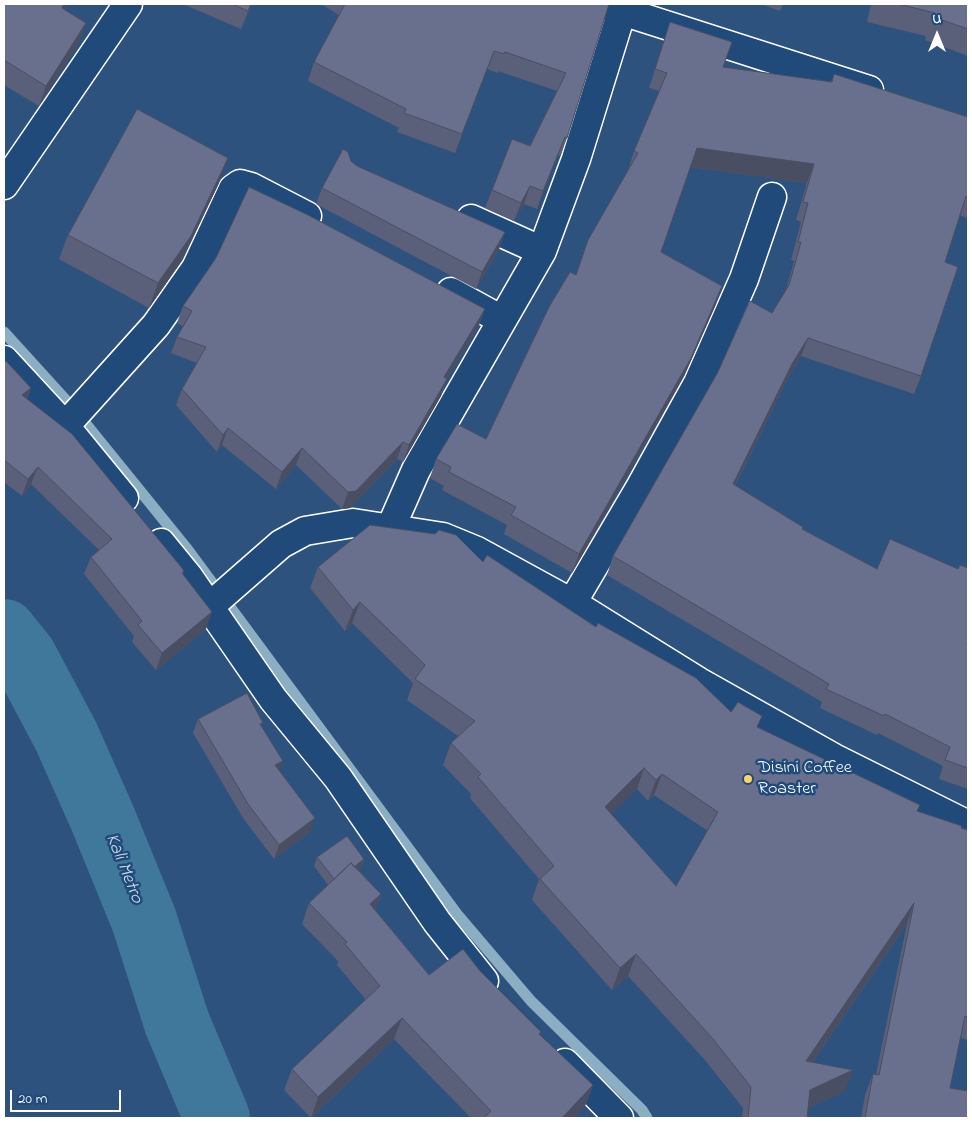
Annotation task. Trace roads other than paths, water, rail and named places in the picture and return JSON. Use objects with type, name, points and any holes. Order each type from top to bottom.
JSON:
[{"type":"street","points":[[4,185],[128,4]]},
{"type":"street","points":[[391,527],[416,470],[542,251],[576,159],[611,8],[893,98]]},
{"type":"street","points":[[74,417],[156,325],[196,268],[233,189],[240,184],[251,187],[329,228]]},
{"type":"street","points":[[572,603],[641,486],[698,383],[744,279],[772,197]]},
{"type":"street","points":[[446,207],[542,251]]},
{"type":"street","points":[[433,283],[502,320]]},
{"type":"street","points":[[4,360],[74,417],[142,520],[213,604],[273,699],[338,778],[437,922],[484,981],[503,1000]]},
{"type":"street","points":[[213,604],[281,544],[304,531],[353,522],[443,537],[460,544],[572,603],[699,682],[834,758],[968,826]]},
{"type":"street","points":[[548,1046],[619,1118]]},
{"type":"waterway","points":[[4,332],[73,408],[188,550],[457,914],[531,1001],[642,1110],[647,1118]]},
{"type":"waterway","name":"Kali Metro","points":[[4,632],[24,657],[66,736],[102,817],[144,920],[177,1023],[217,1118]]},
{"type":"place","name":"Disini Coffee Roaster","points":[[748,779]]}]
